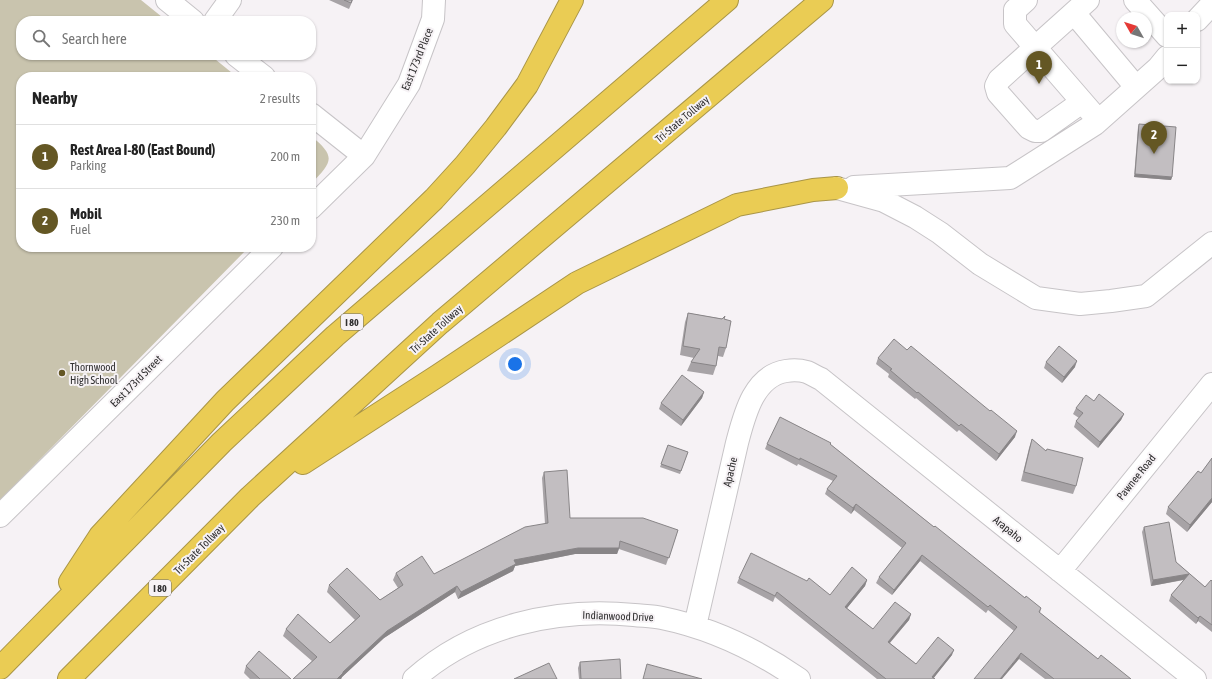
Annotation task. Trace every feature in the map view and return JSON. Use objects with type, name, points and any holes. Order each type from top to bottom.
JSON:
[{"type":"highway","points":[[40,626],[100,536],[225,401],[434,199],[465,165],[496,127],[527,85],[572,0]]},
{"type":"highway","name":"I 80","points":[[0,668],[222,442],[335,336],[727,0]]},
{"type":"highway","name":"Tri-State Tollway","points":[[69,679],[250,498],[440,323],[822,0]]},
{"type":"highway","points":[[250,498],[577,283],[738,205],[813,190],[837,188]]},
{"type":"street","points":[[167,0],[187,16]]},
{"type":"street","points":[[219,16],[230,0]]},
{"type":"street","name":"East 173rd Place","points":[[364,156],[410,84],[433,20],[434,0]]},
{"type":"street","points":[[1135,0],[1164,33]]},
{"type":"street","points":[[1200,17],[1212,4],[1207,0]]},
{"type":"street","points":[[1020,5],[1015,24],[1098,121]]},
{"type":"street","points":[[1082,102],[1041,131],[1035,131],[1029,128],[998,93],[996,86],[999,80],[1081,6],[1136,87]]},
{"type":"street","points":[[242,60],[258,72]]},
{"type":"street","points":[[837,188],[1010,178],[1098,121],[1158,68],[1164,61]]},
{"type":"street","points":[[316,118],[364,156],[316,203]]},
{"type":"street","points":[[837,188],[884,201],[915,217],[940,233],[980,264],[1036,298],[1080,304],[1146,296],[1212,243]]},
{"type":"street","name":"East 173rd Street","points":[[0,516],[267,252]]},
{"type":"street","name":"Apache","points":[[695,626],[737,443],[745,415],[755,393],[767,379],[780,372],[792,370],[806,372],[820,379]]},
{"type":"street","name":"Arapaho","points":[[820,379],[1195,679]]},
{"type":"street","name":"Pawnee Road","points":[[1060,571],[1212,384]]},
{"type":"street","name":"Indianwood Drive","points":[[414,679],[426,668],[462,646],[495,632],[530,620],[573,614],[616,613],[660,617],[695,626],[736,643],[777,664],[799,679]]},
{"type":"shaded area","name":"Thornwood High School","points":[[0,0],[141,0],[161,16],[16,16],[16,60],[216,60],[231,72],[16,72],[16,252],[244,252],[0,500]]},
{"type":"shaded area","points":[[316,140],[325,149],[328,155],[329,160],[324,170],[316,179]]},
{"type":"building","points":[[344,0],[352,0],[351,3]]},
{"type":"building","points":[[1139,124],[1176,127],[1172,177],[1135,174]]},
{"type":"building","points":[[688,313],[722,319],[725,316],[724,319],[731,321],[726,348],[719,347],[716,366],[691,362],[700,349],[683,346]]},
{"type":"building","points":[[894,339],[907,350],[911,346],[990,411],[991,410],[1017,431],[999,454],[961,424],[959,426],[918,392],[917,393],[878,358]]},
{"type":"building","points":[[1059,346],[1077,361],[1064,377],[1046,362]]},
{"type":"building","points":[[682,375],[704,392],[683,420],[661,403]]},
{"type":"building","points":[[1099,394],[1124,414],[1100,442],[1076,421],[1083,413],[1076,408],[1086,395],[1094,401]]},
{"type":"building","points":[[780,417],[831,443],[830,444],[934,527],[935,526],[1025,598],[1026,596],[1041,608],[1039,612],[1098,659],[1101,655],[1131,679],[1054,679],[1021,653],[1000,679],[974,679],[1017,627],[990,605],[988,607],[922,555],[894,590],[879,577],[906,543],[856,504],[853,508],[827,489],[837,476],[767,444]]},
{"type":"building","points":[[1032,439],[1046,451],[1047,449],[1083,458],[1076,486],[1024,472]]},
{"type":"building","points":[[668,445],[688,452],[681,471],[661,464]]},
{"type":"building","points":[[1212,458],[1212,498],[1190,525],[1168,507],[1198,471],[1201,473]]},
{"type":"building","points":[[567,470],[570,518],[643,518],[678,530],[669,558],[620,541],[619,548],[578,548],[514,560],[516,564],[461,592],[457,586],[387,631],[337,679],[293,679],[317,657],[286,629],[298,614],[330,643],[360,616],[329,585],[347,568],[380,600],[403,585],[396,573],[422,556],[434,574],[525,527],[548,523],[544,472]]},
{"type":"building","points":[[1169,522],[1176,562],[1205,587],[1211,580],[1212,581],[1212,625],[1200,616],[1198,618],[1171,595],[1189,574],[1153,580],[1144,527]]},
{"type":"building","points":[[751,553],[807,581],[809,578],[830,595],[852,567],[867,580],[845,607],[873,629],[895,602],[911,614],[888,642],[916,664],[938,637],[954,650],[932,677],[935,679],[886,679],[777,592],[775,596],[739,578]]},
{"type":"building","points":[[259,651],[291,679],[260,679],[246,666]]},
{"type":"building","points":[[620,659],[621,679],[581,679],[580,662]]},
{"type":"building","points":[[549,663],[557,679],[514,679]]},
{"type":"building","points":[[647,664],[702,679],[643,679]]},
{"type":"place","name":"Rest Area I-80 (East Bound)","points":[[1039,84]]},
{"type":"place","name":"Mobil","points":[[1154,154]]},
{"type":"place","name":"Thornwood High School","points":[[62,373]]}]
